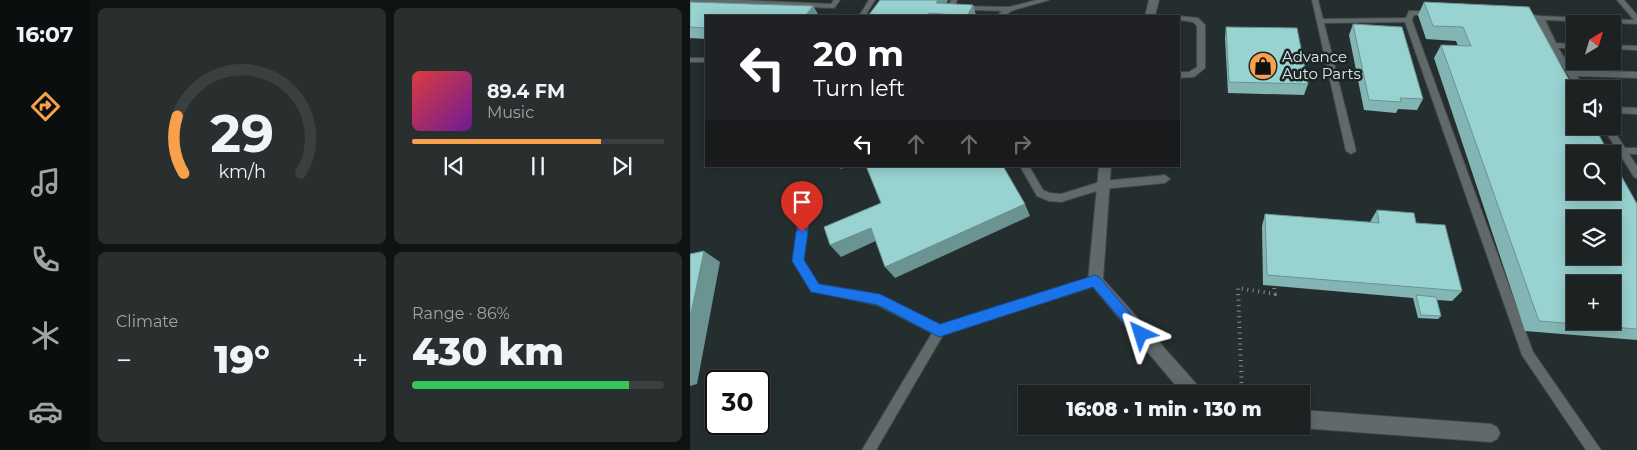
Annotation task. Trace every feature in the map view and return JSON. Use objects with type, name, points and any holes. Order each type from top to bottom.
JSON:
[{"type":"street","points":[[1150,15],[1154,0]]},
{"type":"street","points":[[1105,167],[1095,280],[1186,385]]},
{"type":"street","points":[[1310,420],[1491,433]]},
{"type":"lane","points":[[690,0],[835,3]]},
{"type":"lane","points":[[863,15],[872,0]]},
{"type":"lane","points":[[954,0],[951,8],[1010,9],[1046,0]]},
{"type":"lane","points":[[1315,0],[1351,151]]},
{"type":"lane","points":[[1620,0],[1637,20]]},
{"type":"lane","points":[[827,15],[835,3]]},
{"type":"lane","points":[[1002,15],[1010,9]]},
{"type":"lane","points":[[1441,14],[1412,13],[1408,20],[1528,355],[1594,450]]},
{"type":"lane","points":[[1508,15],[1540,18],[1637,20]]},
{"type":"lane","points":[[1180,18],[1195,20],[1201,25],[1201,68],[1191,75],[1180,75]]},
{"type":"lane","points":[[1540,18],[1553,45],[1575,80]]},
{"type":"lane","points":[[1319,21],[1408,20]]},
{"type":"lane","points":[[1553,45],[1566,46]]},
{"type":"lane","points":[[1621,47],[1637,48]]},
{"type":"lane","points":[[690,60],[705,60]]},
{"type":"lane","points":[[1571,73],[1637,75]]},
{"type":"lane","points":[[1621,110],[1637,111]]},
{"type":"lane","points":[[1612,135],[1637,174]]},
{"type":"lane","points":[[1622,151],[1637,151]]},
{"type":"lane","points":[[1025,167],[1040,193],[1049,197],[1061,198],[1104,185],[1165,179]]},
{"type":"lane","points":[[804,217],[798,261],[815,288],[880,300],[939,330]]},
{"type":"lane","points":[[869,450],[939,330],[1095,280]]},
{"type":"path","points":[[1242,385],[1238,288],[1275,294],[1274,286]]},
{"type":"building","points":[[880,0],[938,0],[936,3],[973,5],[968,15],[929,13],[928,15],[869,15]]},
{"type":"building","points":[[690,2],[813,6],[806,15],[705,15],[705,28],[690,27]]},
{"type":"building","points":[[1424,2],[1529,7],[1569,80],[1566,80],[1566,135],[1599,135],[1604,145],[1566,145],[1566,200],[1621,200],[1621,176],[1637,204],[1637,329],[1621,328],[1621,275],[1566,275],[1566,323],[1539,321],[1441,45],[1471,46],[1463,27],[1433,26]]},
{"type":"building","points":[[1353,24],[1402,27],[1423,99],[1400,98],[1401,102],[1369,100]]},
{"type":"building","name":"Advance Auto Parts","points":[[1226,27],[1297,28],[1308,84],[1229,82]]},
{"type":"building","points":[[866,167],[1004,167],[1025,204],[885,267],[871,228],[830,245],[824,227],[881,203]]},
{"type":"building","points":[[1377,210],[1414,213],[1416,223],[1445,225],[1462,291],[1267,275],[1265,214],[1379,223]]},
{"type":"building","points":[[704,251],[690,318],[690,254]]},
{"type":"building","points":[[1416,295],[1436,297],[1441,316],[1421,315]]},
{"type":"place","name":"Advance Auto Parts","points":[[1263,66]]},
{"type":"route","points":[[802,232],[798,261],[815,288],[880,300],[939,330],[1095,280],[1141,334]]}]
